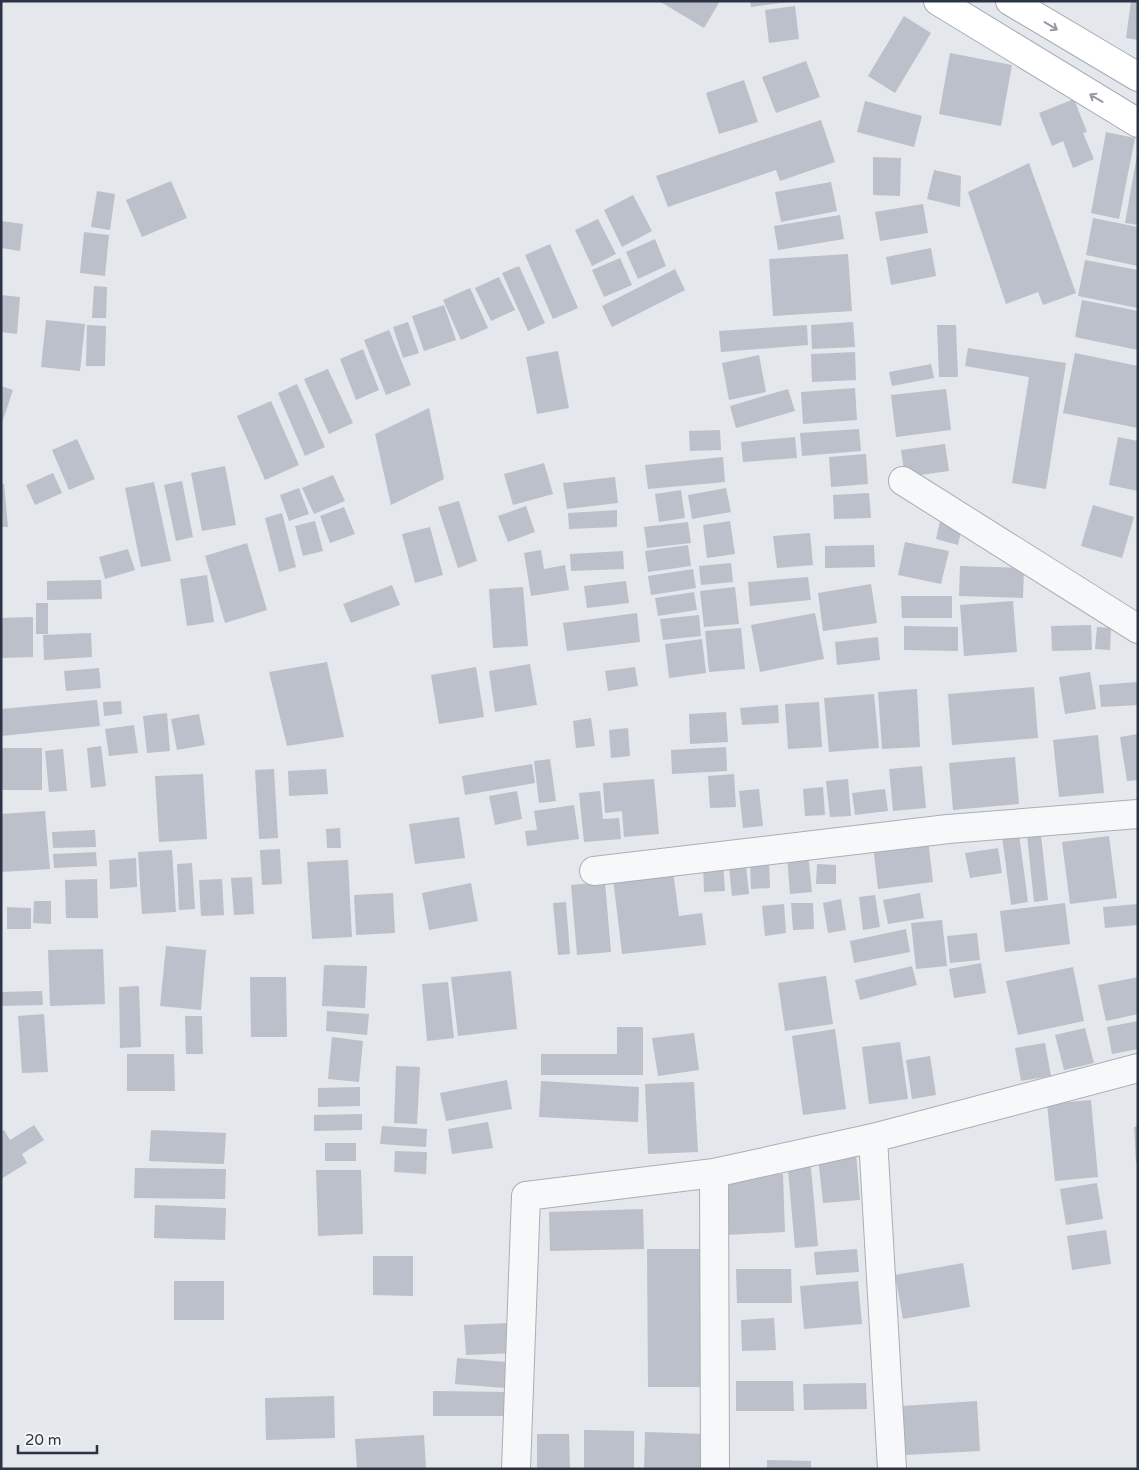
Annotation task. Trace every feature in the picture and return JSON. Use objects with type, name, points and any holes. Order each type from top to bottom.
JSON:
[{"type":"main road","points":[[938,1],[1138,123]]},
{"type":"main road","points":[[1010,1],[1138,77]]},
{"type":"street","points":[[903,481],[1138,629]]},
{"type":"street","points":[[594,871],[948,829],[1138,814]]},
{"type":"street","points":[[516,1469],[526,1196],[714,1173],[873,1138],[1138,1068]]},
{"type":"street","points":[[873,1138],[892,1469]]},
{"type":"street","points":[[714,1173],[715,1469]]},
{"type":"building","points":[[659,1],[720,1],[704,28]]},
{"type":"building","points":[[750,1],[789,1],[789,2],[751,7]]},
{"type":"building","points":[[1131,1],[1138,1],[1138,40],[1126,38]]},
{"type":"building","points":[[795,6],[799,39],[769,43],[765,10]]},
{"type":"building","points":[[904,16],[931,33],[895,93],[868,76]]},
{"type":"building","points":[[950,53],[1012,65],[1001,126],[939,114]]},
{"type":"building","points":[[806,61],[820,97],[776,113],[762,77]]},
{"type":"building","points":[[744,80],[758,122],[719,134],[706,93]]},
{"type":"building","points":[[1074,99],[1087,132],[1083,133],[1094,159],[1073,168],[1063,141],[1052,146],[1039,113]]},
{"type":"building","points":[[865,101],[922,116],[914,147],[857,132]]},
{"type":"building","points":[[821,120],[835,162],[780,181],[776,170],[668,207],[656,176]]},
{"type":"building","points":[[1106,132],[1135,138],[1119,219],[1091,213]]},
{"type":"building","points":[[1138,155],[1138,225],[1125,223]]},
{"type":"building","points":[[873,157],[901,158],[900,196],[873,195]]},
{"type":"building","points":[[1029,163],[1076,293],[1043,305],[1038,292],[1006,304],[968,192]]},
{"type":"building","points":[[934,170],[961,176],[960,207],[927,199]]},
{"type":"building","points":[[171,181],[187,218],[142,237],[126,200]]},
{"type":"building","points":[[831,182],[837,211],[781,222],[775,192]]},
{"type":"building","points":[[97,191],[115,194],[110,230],[91,227]]},
{"type":"building","points":[[633,195],[652,231],[622,247],[604,210]]},
{"type":"building","points":[[923,204],[928,233],[880,241],[875,212]]},
{"type":"building","points":[[840,215],[844,239],[778,250],[774,226]]},
{"type":"building","points":[[1093,218],[1138,227],[1138,266],[1086,255]]},
{"type":"building","points":[[598,219],[616,254],[592,266],[575,230]]},
{"type":"building","points":[[1,221],[23,224],[20,251],[1,248]]},
{"type":"building","points":[[84,232],[109,235],[105,276],[80,273]]},
{"type":"building","points":[[655,239],[666,266],[638,279],[626,252]]},
{"type":"building","points":[[550,244],[578,308],[553,319],[525,255]]},
{"type":"building","points":[[931,248],[936,276],[891,285],[886,257]]},
{"type":"building","points":[[848,254],[852,311],[773,316],[769,259]]},
{"type":"building","points":[[620,258],[632,285],[604,297],[592,270]]},
{"type":"building","points":[[1085,260],[1138,270],[1138,308],[1078,296]]},
{"type":"building","points":[[519,266],[545,323],[528,331],[502,273]]},
{"type":"building","points":[[675,269],[685,290],[612,327],[602,306]]},
{"type":"building","points":[[499,277],[515,310],[491,321],[475,288]]},
{"type":"building","points":[[94,286],[107,287],[106,318],[92,318]]},
{"type":"building","points":[[470,288],[488,328],[461,340],[443,300]]},
{"type":"building","points":[[1,295],[20,297],[17,334],[1,332]]},
{"type":"building","points":[[1082,300],[1138,311],[1138,350],[1075,337]]},
{"type":"building","points":[[444,305],[456,340],[424,351],[412,316]]},
{"type":"building","points":[[46,320],[85,324],[80,371],[41,367]]},
{"type":"building","points":[[408,322],[419,353],[403,358],[393,327]]},
{"type":"building","points":[[853,322],[855,347],[812,349],[811,325]]},
{"type":"building","points":[[87,325],[106,326],[105,366],[86,366]]},
{"type":"building","points":[[807,325],[808,345],[721,352],[719,331]]},
{"type":"building","points":[[937,325],[956,325],[958,377],[939,377]]},
{"type":"building","points":[[389,330],[411,385],[386,395],[364,340]]},
{"type":"building","points":[[968,348],[1066,363],[1046,489],[1012,483],[1029,377],[965,366]]},
{"type":"building","points":[[363,349],[379,390],[356,400],[340,359]]},
{"type":"building","points":[[558,351],[569,408],[537,414],[526,357]]},
{"type":"building","points":[[855,352],[856,380],[812,382],[811,354]]},
{"type":"building","points":[[1075,353],[1138,366],[1138,428],[1063,413]]},
{"type":"building","points":[[759,355],[766,392],[729,400],[722,363]]},
{"type":"building","points":[[931,364],[934,378],[892,386],[889,372]]},
{"type":"building","points":[[328,369],[353,423],[329,434],[304,379]]},
{"type":"building","points":[[297,384],[325,447],[305,456],[278,393]]},
{"type":"building","points":[[1,386],[13,390],[2,423],[1,423]]},
{"type":"building","points":[[855,388],[857,420],[803,424],[801,392]]},
{"type":"building","points":[[788,389],[795,411],[736,428],[730,406]]},
{"type":"building","points":[[946,389],[951,430],[896,437],[891,395]]},
{"type":"building","points":[[271,401],[299,465],[265,480],[237,416]]},
{"type":"building","points":[[429,408],[444,479],[391,505],[375,434]]},
{"type":"building","points":[[859,429],[861,451],[802,456],[800,433]]},
{"type":"building","points":[[720,430],[721,450],[690,451],[689,431]]},
{"type":"building","points":[[795,437],[797,458],[743,462],[741,442]]},
{"type":"building","points":[[1118,437],[1138,441],[1138,491],[1109,485]]},
{"type":"building","points":[[77,439],[95,479],[69,490],[52,450]]},
{"type":"building","points":[[945,444],[949,471],[905,477],[901,450]]},
{"type":"building","points":[[866,454],[868,484],[831,487],[829,457]]},
{"type":"building","points":[[723,457],[725,482],[648,489],[645,465]]},
{"type":"building","points":[[544,463],[553,494],[513,505],[504,474]]},
{"type":"building","points":[[225,466],[236,525],[202,531],[191,473]]},
{"type":"building","points":[[53,473],[62,493],[35,505],[26,485]]},
{"type":"building","points":[[333,475],[345,501],[314,514],[302,488]]},
{"type":"building","points":[[615,477],[618,503],[567,509],[563,483]]},
{"type":"building","points":[[182,481],[193,537],[176,541],[164,485]]},
{"type":"building","points":[[154,482],[171,561],[141,567],[125,488]]},
{"type":"building","points":[[1,484],[4,484],[8,527],[1,527]]},
{"type":"building","points":[[299,488],[309,514],[289,521],[280,495]]},
{"type":"building","points":[[726,488],[731,512],[692,519],[688,495]]},
{"type":"building","points":[[681,490],[685,518],[659,522],[655,494]]},
{"type":"building","points":[[869,493],[871,518],[834,519],[833,495]]},
{"type":"building","points":[[459,501],[477,561],[458,568],[438,507]]},
{"type":"building","points":[[1093,505],[1134,517],[1122,558],[1081,546]]},
{"type":"building","points":[[526,506],[535,532],[508,542],[498,516]]},
{"type":"building","points":[[344,507],[355,534],[330,543],[320,516]]},
{"type":"building","points":[[617,510],[617,527],[569,529],[568,513]]},
{"type":"building","points":[[282,513],[296,567],[279,572],[265,518]]},
{"type":"building","points":[[315,521],[323,551],[303,556],[295,526]]},
{"type":"building","points":[[730,521],[735,554],[707,558],[703,525]]},
{"type":"building","points":[[940,521],[962,527],[958,545],[936,539]]},
{"type":"building","points":[[688,522],[691,543],[647,548],[644,527]]},
{"type":"building","points":[[430,527],[443,575],[415,583],[402,534]]},
{"type":"building","points":[[810,533],[813,565],[777,568],[773,536]]},
{"type":"building","points":[[905,542],[949,551],[941,584],[898,575]]},
{"type":"building","points":[[247,543],[267,610],[225,623],[205,556]]},
{"type":"building","points":[[688,545],[691,566],[648,572],[645,551]]},
{"type":"building","points":[[874,545],[875,567],[825,568],[825,546]]},
{"type":"building","points":[[128,549],[135,570],[105,579],[99,557]]},
{"type":"building","points":[[541,550],[544,569],[565,565],[569,590],[531,596],[524,553]]},
{"type":"building","points":[[623,551],[624,569],[571,571],[570,554]]},
{"type":"building","points":[[731,563],[733,582],[701,585],[699,566]]},
{"type":"building","points":[[960,566],[1024,568],[1023,598],[959,596]]},
{"type":"building","points":[[693,569],[696,588],[651,595],[648,576]]},
{"type":"building","points":[[207,575],[214,622],[187,626],[180,579]]},
{"type":"building","points":[[808,577],[811,600],[750,606],[748,582]]},
{"type":"building","points":[[101,580],[102,599],[47,600],[47,581]]},
{"type":"building","points":[[626,581],[629,603],[587,608],[584,586]]},
{"type":"building","points":[[871,584],[877,623],[823,631],[818,593]]},
{"type":"building","points":[[392,585],[400,605],[351,623],[343,604]]},
{"type":"building","points":[[523,587],[528,646],[493,648],[489,589]]},
{"type":"building","points":[[735,587],[739,624],[704,627],[700,591]]},
{"type":"building","points":[[694,592],[697,610],[658,616],[655,598]]},
{"type":"building","points":[[901,596],[952,596],[952,618],[902,618]]},
{"type":"building","points":[[1013,601],[1017,652],[964,656],[960,605]]},
{"type":"building","points":[[36,603],[48,603],[48,634],[36,634]]},
{"type":"building","points":[[637,613],[640,642],[567,651],[563,623]]},
{"type":"building","points":[[815,613],[824,659],[760,672],[751,625]]},
{"type":"building","points":[[699,615],[701,636],[663,640],[660,619]]},
{"type":"building","points":[[33,617],[33,657],[1,658],[1,618]]},
{"type":"building","points":[[1091,625],[1092,650],[1052,651],[1051,626]]},
{"type":"building","points":[[904,626],[958,627],[958,651],[904,650]]},
{"type":"building","points":[[1097,627],[1111,628],[1110,650],[1095,649]]},
{"type":"building","points":[[741,628],[745,669],[709,672],[705,631]]},
{"type":"building","points":[[91,633],[92,657],[44,660],[43,635]]},
{"type":"building","points":[[878,637],[880,660],[837,665],[835,642]]},
{"type":"building","points":[[702,639],[706,673],[669,678],[665,644]]},
{"type":"building","points":[[327,662],[344,737],[287,746],[269,672]]},
{"type":"building","points":[[530,664],[537,705],[495,712],[489,671]]},
{"type":"building","points":[[476,667],[484,717],[439,724],[431,675]]},
{"type":"building","points":[[635,667],[638,686],[608,691],[605,671]]},
{"type":"building","points":[[99,668],[101,688],[66,691],[64,671]]},
{"type":"building","points":[[1090,672],[1096,709],[1065,714],[1059,677]]},
{"type":"building","points":[[1137,682],[1138,705],[1101,707],[1099,685]]},
{"type":"building","points":[[1034,687],[1038,738],[952,745],[948,694]]},
{"type":"building","points":[[917,689],[920,747],[882,749],[878,692]]},
{"type":"building","points":[[874,694],[879,748],[829,752],[824,698]]},
{"type":"building","points":[[97,700],[100,726],[1,736],[1,709]]},
{"type":"building","points":[[121,701],[122,714],[104,716],[103,702]]},
{"type":"building","points":[[819,702],[822,747],[788,749],[785,704]]},
{"type":"building","points":[[778,705],[779,723],[742,725],[740,708]]},
{"type":"building","points":[[726,712],[728,742],[690,744],[689,714]]},
{"type":"building","points":[[167,713],[170,751],[147,753],[143,716]]},
{"type":"building","points":[[199,714],[205,745],[177,750],[171,719]]},
{"type":"building","points":[[591,718],[595,746],[576,748],[573,721]]},
{"type":"building","points":[[134,725],[138,753],[109,756],[105,729]]},
{"type":"building","points":[[628,728],[630,756],[611,758],[609,730]]},
{"type":"building","points":[[1138,734],[1138,780],[1127,781],[1120,737]]},
{"type":"building","points":[[1098,735],[1104,793],[1059,797],[1053,740]]},
{"type":"building","points":[[101,746],[106,786],[91,788],[87,748]]},
{"type":"building","points":[[726,747],[727,771],[672,774],[671,750]]},
{"type":"building","points":[[1,748],[42,748],[42,790],[1,790]]},
{"type":"building","points":[[63,749],[67,791],[49,792],[45,751]]},
{"type":"building","points":[[1015,757],[1019,804],[953,810],[949,763]]},
{"type":"building","points":[[550,759],[556,801],[539,803],[534,761]]},
{"type":"building","points":[[532,764],[535,783],[465,795],[462,776]]},
{"type":"building","points":[[922,766],[926,808],[893,811],[889,769]]},
{"type":"building","points":[[274,769],[278,838],[259,839],[255,770]]},
{"type":"building","points":[[326,769],[328,794],[289,796],[288,771]]},
{"type":"building","points":[[203,774],[207,839],[159,842],[155,776]]},
{"type":"building","points":[[734,774],[736,807],[710,808],[708,776]]},
{"type":"building","points":[[654,779],[659,834],[624,837],[622,811],[605,813],[603,783]]},
{"type":"building","points":[[848,779],[851,816],[830,817],[826,781]]},
{"type":"building","points":[[823,787],[825,815],[805,816],[803,789]]},
{"type":"building","points":[[759,789],[763,826],[743,828],[739,791]]},
{"type":"building","points":[[885,789],[888,811],[855,815],[852,793]]},
{"type":"building","points":[[517,791],[522,819],[495,825],[489,796]]},
{"type":"building","points":[[600,791],[603,819],[619,818],[621,839],[584,842],[579,793]]},
{"type":"building","points":[[574,805],[579,839],[527,846],[525,831],[537,830],[534,811]]},
{"type":"building","points":[[45,811],[50,869],[1,872],[1,814]]},
{"type":"building","points":[[459,817],[465,858],[415,864],[409,824]]},
{"type":"building","points":[[340,828],[341,848],[327,848],[326,829]]},
{"type":"building","points":[[95,830],[96,847],[53,848],[52,832]]},
{"type":"building","points":[[1019,834],[1028,902],[1011,905],[1002,836]]},
{"type":"building","points":[[1041,835],[1048,900],[1034,902],[1027,836]]},
{"type":"building","points":[[1109,836],[1117,898],[1070,904],[1062,842]]},
{"type":"building","points":[[928,839],[933,882],[878,889],[873,845]]},
{"type":"building","points":[[998,848],[1002,873],[970,878],[965,853]]},
{"type":"building","points":[[280,849],[282,884],[262,885],[260,850]]},
{"type":"building","points":[[172,850],[176,912],[142,914],[138,852]]},
{"type":"building","points":[[96,852],[97,866],[54,868],[53,854]]},
{"type":"building","points":[[808,854],[812,892],[790,894],[787,856]]},
{"type":"building","points":[[745,856],[749,894],[732,896],[728,858]]},
{"type":"building","points":[[136,858],[137,887],[110,889],[109,860]]},
{"type":"building","points":[[348,860],[352,937],[312,939],[307,862]]},
{"type":"building","points":[[723,862],[725,891],[704,892],[703,863]]},
{"type":"building","points":[[192,863],[195,909],[179,910],[177,864]]},
{"type":"building","points":[[769,863],[770,888],[751,889],[750,864]]},
{"type":"building","points":[[817,864],[836,865],[836,884],[816,884]]},
{"type":"building","points":[[673,871],[679,916],[702,913],[706,945],[622,954],[613,878]]},
{"type":"building","points":[[252,877],[254,914],[234,915],[231,878]]},
{"type":"building","points":[[97,879],[98,918],[66,918],[65,880]]},
{"type":"building","points":[[222,879],[224,915],[201,916],[199,880]]},
{"type":"building","points":[[605,882],[611,952],[577,955],[571,885]]},
{"type":"building","points":[[471,883],[478,921],[429,930],[422,893]]},
{"type":"building","points":[[393,893],[395,933],[356,935],[354,895]]},
{"type":"building","points":[[920,893],[924,918],[888,924],[883,900]]},
{"type":"building","points":[[875,895],[880,927],[863,930],[859,897]]},
{"type":"building","points":[[841,899],[846,930],[828,933],[823,903]]},
{"type":"building","points":[[34,901],[51,901],[51,924],[33,923]]},
{"type":"building","points":[[566,902],[570,954],[558,955],[553,903]]},
{"type":"building","points":[[791,903],[813,903],[814,929],[793,930]]},
{"type":"building","points":[[1065,903],[1070,944],[1005,952],[1000,911]]},
{"type":"building","points":[[784,904],[786,933],[765,936],[762,906]]},
{"type":"building","points":[[1138,904],[1138,925],[1105,928],[1103,907]]},
{"type":"building","points":[[7,907],[31,908],[31,929],[7,929]]},
{"type":"building","points":[[942,920],[947,966],[916,969],[911,923]]},
{"type":"building","points":[[906,929],[910,952],[854,963],[850,941]]},
{"type":"building","points":[[977,933],[980,960],[950,963],[947,936]]},
{"type":"building","points":[[166,946],[206,950],[201,1010],[160,1006]]},
{"type":"building","points":[[103,949],[105,1004],[50,1006],[48,950]]},
{"type":"building","points":[[981,963],[986,993],[954,998],[949,969]]},
{"type":"building","points":[[324,965],[367,966],[365,1008],[322,1006]]},
{"type":"building","points":[[912,966],[917,985],[860,1000],[855,980]]},
{"type":"building","points":[[1073,967],[1084,1021],[1018,1035],[1006,981]]},
{"type":"building","points":[[511,971],[517,1029],[458,1036],[451,977]]},
{"type":"building","points":[[826,976],[833,1024],[785,1031],[778,983]]},
{"type":"building","points":[[250,977],[286,977],[287,1037],[251,1037]]},
{"type":"building","points":[[1138,977],[1138,1014],[1106,1021],[1098,985]]},
{"type":"building","points":[[448,982],[454,1038],[427,1041],[422,984]]},
{"type":"building","points":[[139,986],[141,1047],[120,1048],[119,987]]},
{"type":"building","points":[[42,991],[43,1005],[1,1006],[1,992]]},
{"type":"building","points":[[327,1011],[369,1014],[367,1035],[326,1031]]},
{"type":"building","points":[[44,1014],[48,1072],[22,1073],[18,1016]]},
{"type":"building","points":[[185,1016],[202,1016],[203,1054],[186,1054]]},
{"type":"building","points":[[1138,1021],[1138,1049],[1112,1054],[1107,1027]]},
{"type":"building","points":[[617,1027],[643,1027],[643,1075],[541,1075],[541,1054],[617,1054]]},
{"type":"building","points":[[1085,1028],[1094,1063],[1064,1070],[1055,1035]]},
{"type":"building","points":[[835,1029],[846,1109],[803,1115],[792,1036]]},
{"type":"building","points":[[694,1033],[699,1070],[658,1076],[652,1038]]},
{"type":"building","points":[[332,1037],[363,1041],[359,1082],[328,1079]]},
{"type":"building","points":[[900,1042],[908,1099],[869,1104],[862,1047]]},
{"type":"building","points":[[1045,1043],[1051,1076],[1021,1081],[1015,1048]]},
{"type":"building","points":[[127,1054],[174,1054],[175,1091],[127,1091]]},
{"type":"building","points":[[930,1056],[936,1095],[912,1099],[906,1060]]},
{"type":"building","points":[[396,1066],[420,1067],[417,1124],[394,1123]]},
{"type":"building","points":[[507,1080],[512,1109],[446,1121],[440,1093]]},
{"type":"building","points":[[541,1081],[639,1087],[638,1122],[539,1117]]},
{"type":"building","points":[[694,1082],[698,1152],[648,1154],[645,1084]]},
{"type":"building","points":[[360,1087],[360,1106],[318,1107],[318,1088]]},
{"type":"building","points":[[1091,1100],[1098,1177],[1055,1181],[1047,1104]]},
{"type":"building","points":[[362,1114],[362,1130],[314,1131],[314,1115]]},
{"type":"building","points":[[488,1122],[493,1148],[452,1154],[448,1129]]},
{"type":"building","points":[[34,1125],[44,1140],[22,1154],[27,1163],[1,1179],[1,1132],[4,1130],[10,1140]]},
{"type":"building","points":[[382,1126],[427,1129],[426,1147],[380,1144]]},
{"type":"building","points":[[1138,1126],[1138,1163],[1136,1163],[1134,1127]]},
{"type":"building","points":[[151,1130],[226,1133],[224,1164],[149,1161]]},
{"type":"building","points":[[325,1143],[356,1143],[356,1161],[325,1161]]},
{"type":"building","points":[[395,1151],[427,1152],[426,1174],[394,1172]]},
{"type":"building","points":[[856,1153],[860,1200],[823,1203],[818,1157]]},
{"type":"building","points":[[810,1157],[818,1246],[795,1248],[787,1159]]},
{"type":"building","points":[[135,1168],[226,1169],[225,1199],[134,1198]]},
{"type":"building","points":[[316,1170],[361,1170],[363,1234],[318,1236]]},
{"type":"building","points":[[783,1174],[785,1232],[726,1235],[723,1176]]},
{"type":"building","points":[[1097,1183],[1103,1219],[1066,1225],[1060,1189]]},
{"type":"building","points":[[155,1205],[226,1208],[225,1240],[154,1238]]},
{"type":"building","points":[[643,1209],[644,1249],[550,1251],[549,1212]]},
{"type":"building","points":[[1106,1230],[1111,1264],[1072,1270],[1067,1236]]},
{"type":"building","points":[[647,1249],[703,1249],[704,1387],[648,1387]]},
{"type":"building","points":[[857,1249],[859,1272],[816,1275],[814,1252]]},
{"type":"building","points":[[373,1256],[413,1256],[413,1296],[373,1295]]},
{"type":"building","points":[[963,1263],[970,1307],[903,1319],[895,1275]]},
{"type":"building","points":[[736,1269],[791,1269],[792,1303],[737,1303]]},
{"type":"building","points":[[174,1281],[224,1281],[224,1320],[174,1320]]},
{"type":"building","points":[[858,1281],[862,1324],[804,1329],[800,1286]]},
{"type":"building","points":[[774,1318],[776,1350],[742,1351],[741,1320]]},
{"type":"building","points":[[512,1323],[514,1353],[466,1355],[464,1325]]},
{"type":"building","points":[[457,1358],[507,1362],[505,1388],[455,1384]]},
{"type":"building","points":[[736,1381],[793,1381],[794,1411],[736,1411]]},
{"type":"building","points":[[866,1383],[867,1409],[804,1410],[803,1384]]},
{"type":"building","points":[[433,1391],[510,1392],[510,1416],[433,1416]]},
{"type":"building","points":[[334,1396],[335,1438],[266,1440],[265,1398]]},
{"type":"building","points":[[977,1401],[980,1451],[905,1455],[902,1406]]},
{"type":"building","points":[[584,1430],[634,1431],[634,1469],[584,1469]]},
{"type":"building","points":[[645,1432],[706,1434],[705,1469],[644,1469]]},
{"type":"building","points":[[537,1434],[569,1434],[570,1468],[537,1469]]},
{"type":"building","points":[[424,1435],[426,1469],[357,1469],[355,1439]]},
{"type":"building","points":[[767,1460],[811,1461],[811,1469],[767,1469]]}]
